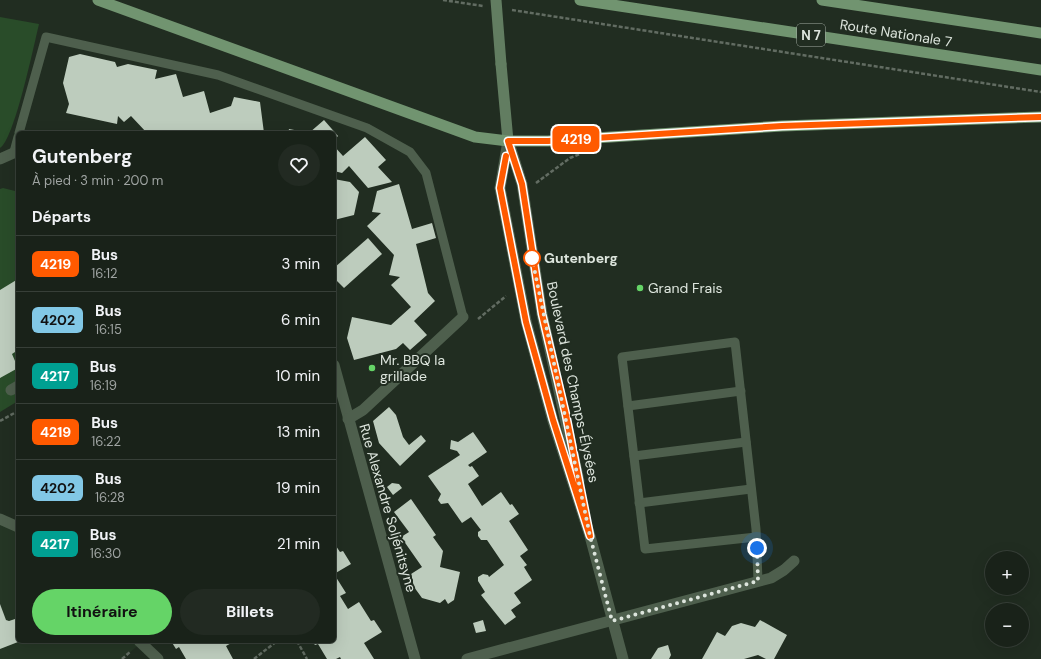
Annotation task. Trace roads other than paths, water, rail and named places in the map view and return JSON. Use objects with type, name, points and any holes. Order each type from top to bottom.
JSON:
[{"type":"main road","points":[[98,0],[475,137],[508,141],[548,141],[782,126],[1041,116]]},
{"type":"main road","name":"Route Nationale 7","points":[[580,0],[1041,70]]},
{"type":"main road","name":"Route Nationale 7","points":[[822,0],[1041,33]]},
{"type":"main road","name":"Boulevard des Champs-Élysées","points":[[493,4],[501,64],[508,141]]},
{"type":"street","name":"Boulevard des Champs-Élysées","points":[[508,141],[500,188],[526,322],[553,420],[590,536],[623,659]]},
{"type":"street","name":"Boulevard des Champs-Élysées","points":[[508,141],[522,184],[542,314],[566,415],[590,536]]},
{"type":"street","points":[[0,159],[16,154]]},
{"type":"street","points":[[348,419],[363,410],[463,317]]},
{"type":"street","name":"Rue Alexandre Soljénitsyne","points":[[336,373],[415,659]]},
{"type":"street","points":[[0,519],[16,526]]},
{"type":"street","points":[[467,659],[771,578],[784,570],[794,561]]},
{"type":"street","points":[[141,643],[158,659]]},
{"type":"lane","points":[[20,131],[46,37],[218,75],[367,128],[410,152],[426,173],[463,317]]},
{"type":"lane","points":[[756,537],[645,549],[622,358],[735,342],[756,537],[758,581]]},
{"type":"lane","points":[[628,406],[741,391]]},
{"type":"lane","points":[[634,456],[746,442]]},
{"type":"lane","points":[[639,503],[751,489]]},
{"type":"place","name":"Gutenberg","points":[[532,258]]},
{"type":"place","name":"Grand Frais","points":[[640,288]]},
{"type":"place","name":"Mr. BBQ la grillade","points":[[372,368]]}]
